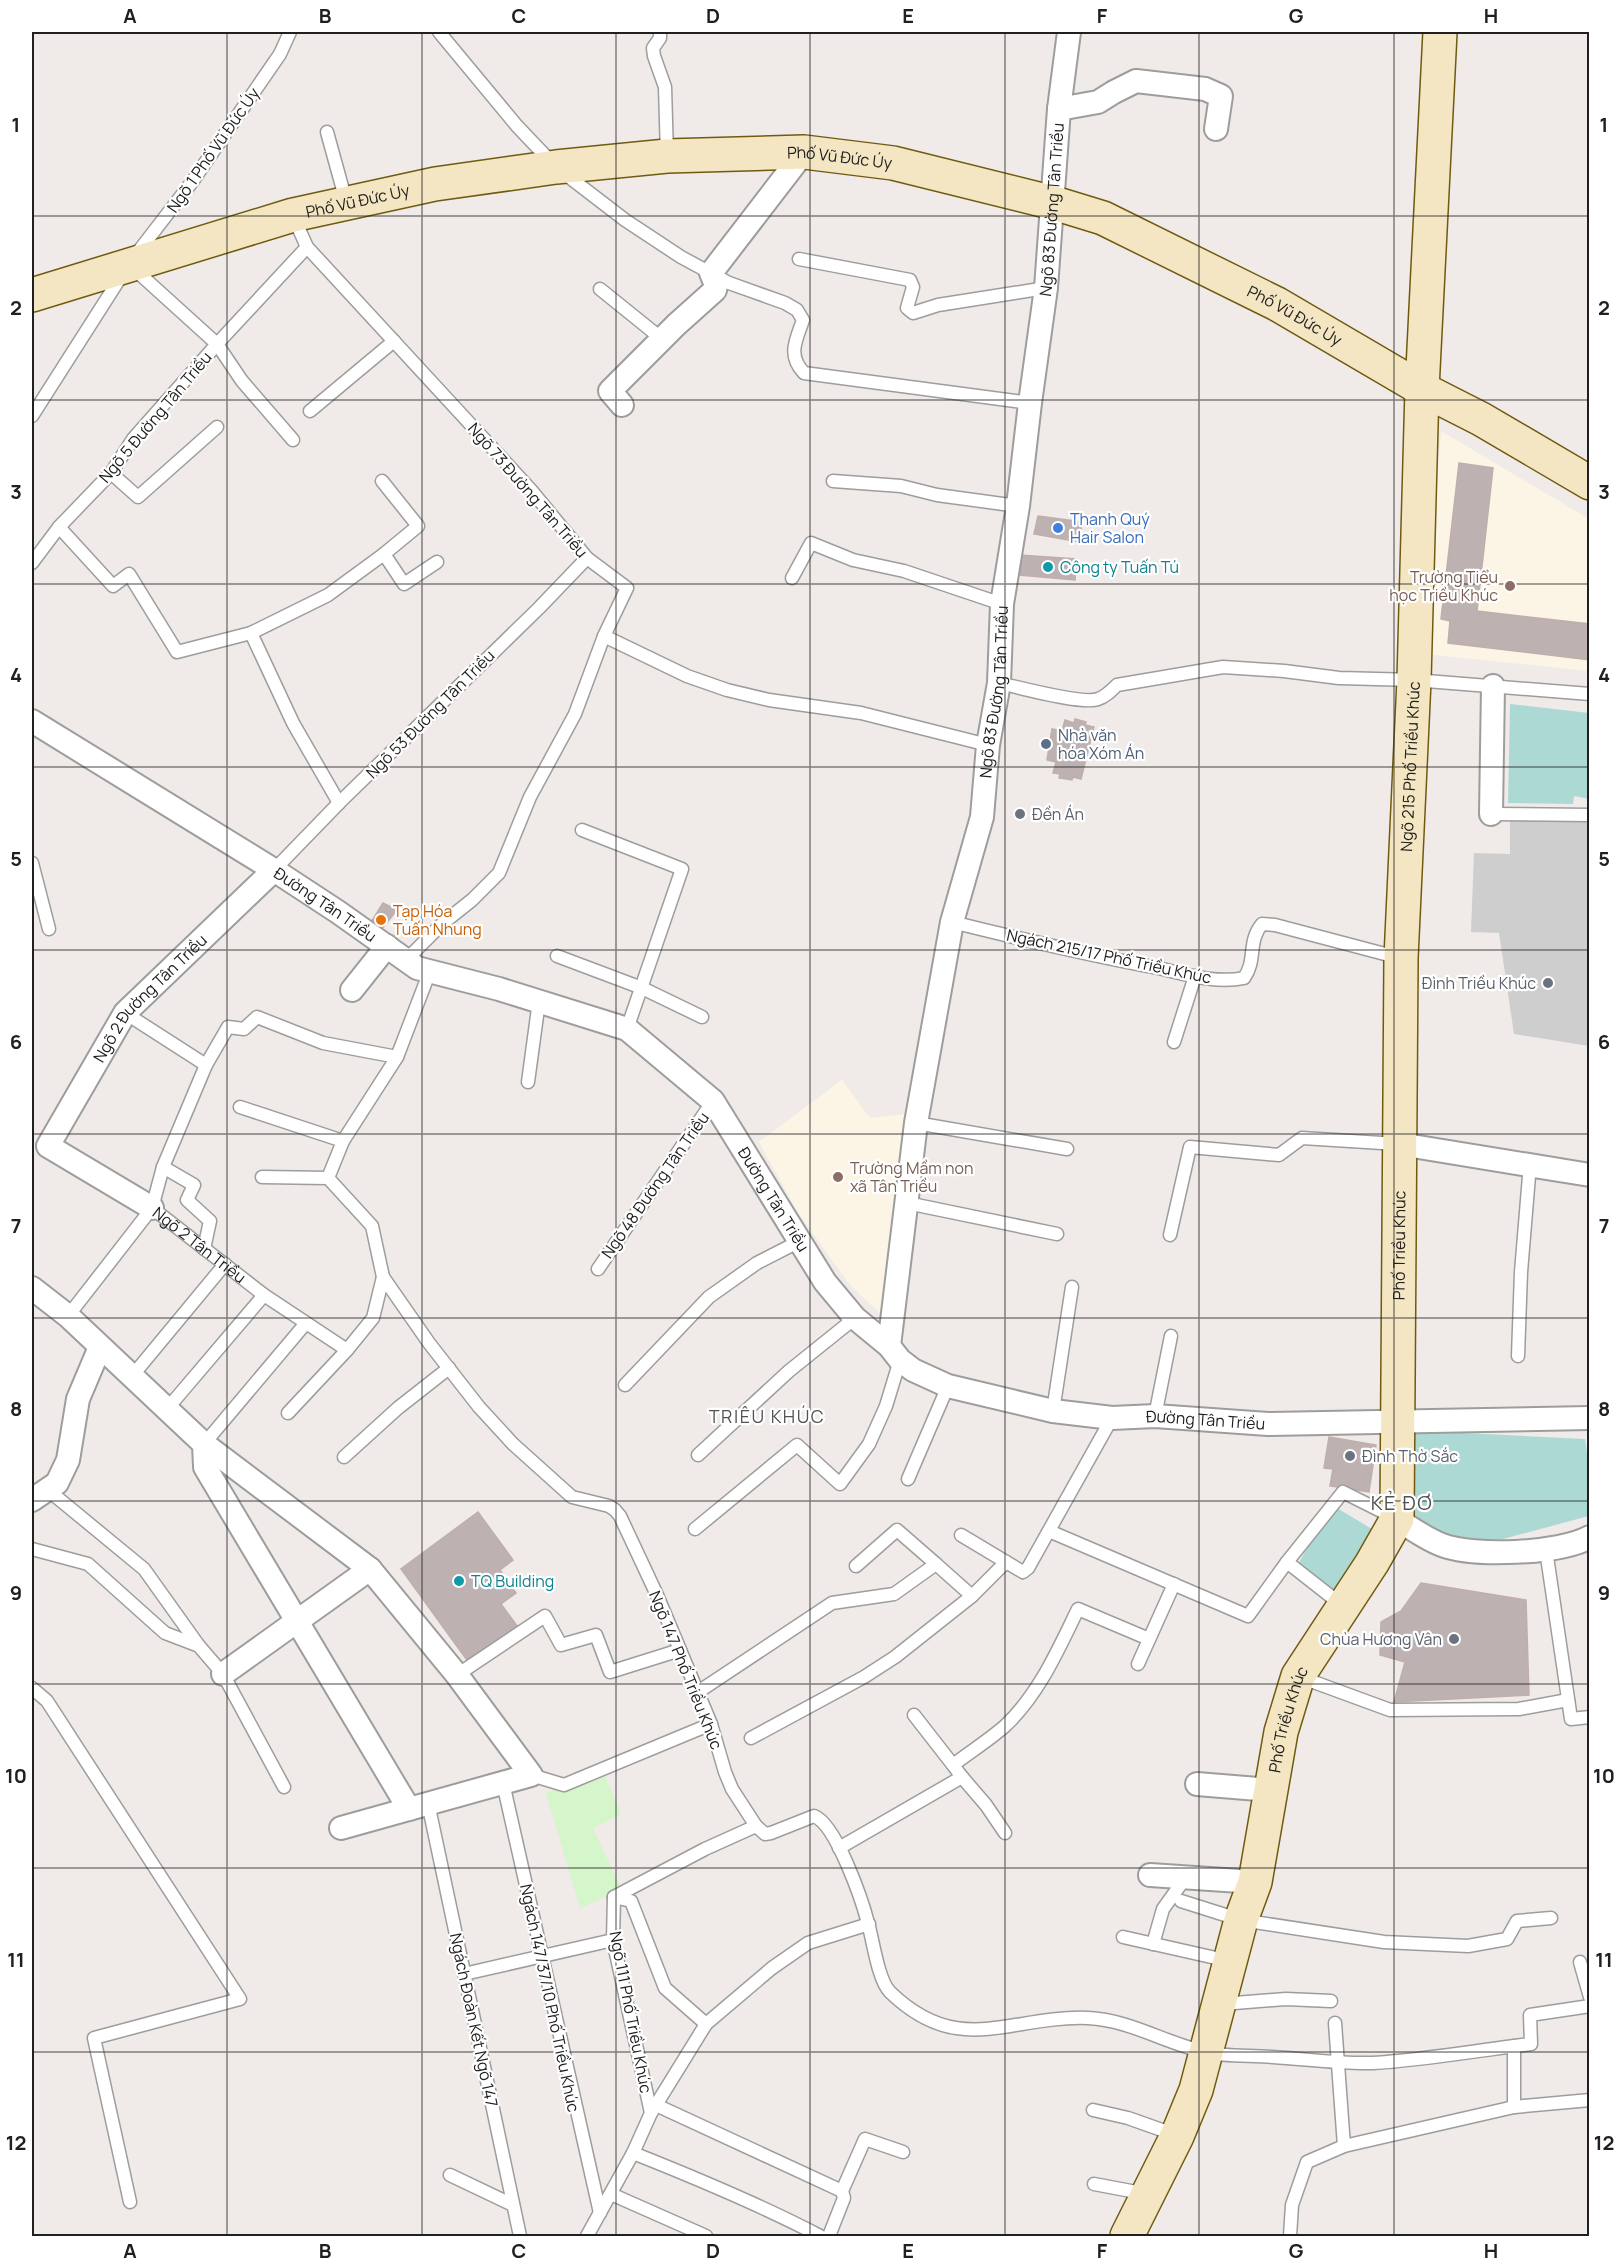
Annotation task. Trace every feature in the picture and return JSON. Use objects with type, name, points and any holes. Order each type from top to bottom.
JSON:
[{"type":"street","name":"Ngõ 83 Đường Tân Triều","points":[[894,1353],[916,1123],[952,922],[982,817],[988,745],[999,683],[1002,604],[1018,506],[1046,288],[1054,203],[1059,109],[1069,32]]},
{"type":"street","name":"Ngõ 215 Phố Triều Khúc","points":[[1400,1144],[1401,958],[1414,680],[1422,389],[1440,32]]},
{"type":"street","points":[[1059,109],[1098,102],[1136,81],[1205,89],[1221,96],[1216,129]]},
{"type":"street","name":"Phố Vũ Đức Úy","points":[[32,295],[293,215],[435,184],[556,167],[667,156],[804,152],[892,163],[1054,203],[1102,218],[1277,304],[1422,389],[1589,478]]},
{"type":"street","points":[[622,405],[610,391],[715,290],[716,285],[711,273],[804,152]]},
{"type":"street","points":[[1491,814],[1493,686]]},
{"type":"street","name":"Đường Tân Triều","points":[[32,721],[274,870],[417,968],[539,1001],[627,1029],[713,1101],[825,1282],[855,1318],[913,1370],[948,1386],[1053,1411],[1112,1418],[1155,1416],[1268,1424],[1590,1418]]},
{"type":"street","name":"Ngõ 2 Đường Tân Triều","points":[[48,1146],[125,1013],[274,870]]},
{"type":"street","points":[[352,990],[387,946]]},
{"type":"street","points":[[1400,1144],[1590,1174]]},
{"type":"street","name":"Phố Triều Khúc","points":[[1131,2235],[1196,2090],[1241,1920],[1255,1882],[1281,1731],[1298,1676],[1372,1563],[1397,1519],[1400,1144]]},
{"type":"street","name":"Ngõ 2 Tân Triều","points":[[48,1146],[152,1208]]},
{"type":"street","points":[[32,1288],[68,1316],[204,1444],[370,1569],[457,1675],[531,1775],[341,1828]]},
{"type":"street","points":[[40,1495],[57,1484],[68,1460],[78,1398],[100,1347]]},
{"type":"street","points":[[204,1444],[205,1467],[296,1620],[419,1806]]},
{"type":"street","points":[[1397,1519],[1443,1545],[1501,1552],[1546,1550],[1590,1537]]},
{"type":"street","points":[[224,1674],[296,1620],[370,1569]]},
{"type":"street","points":[[1197,1784],[1270,1790]]},
{"type":"street","points":[[1150,1875],[1255,1882]]},
{"type":"lane","points":[[279,32],[280,54]]},
{"type":"lane","name":"Ngõ 1 Phố Vũ Đức Úy","points":[[32,416],[129,264],[192,182],[280,54],[290,32]]},
{"type":"lane","points":[[439,32],[517,126],[556,167],[625,220],[681,258],[729,283],[785,303],[797,310],[803,320],[793,346],[794,356],[796,364],[804,373],[1030,404]]},
{"type":"lane","points":[[660,32],[660,38],[653,48],[665,87],[667,156]]},
{"type":"lane","points":[[327,132],[346,202]]},
{"type":"lane","name":"Ngõ 73 Đường Tân Triều","points":[[293,215],[307,247],[531,490],[587,558],[627,588],[604,636],[574,714],[530,797],[499,873],[406,960]]},
{"type":"lane","name":"Ngõ 5 Đường Tân Triều","points":[[32,563],[59,527],[111,472],[133,439],[307,247]]},
{"type":"lane","points":[[798,259],[910,280],[913,287],[907,308],[913,313],[938,305],[1046,288]]},
{"type":"lane","points":[[129,264],[217,344],[242,381],[293,440]]},
{"type":"lane","points":[[600,289],[662,339]]},
{"type":"lane","points":[[310,411],[394,341]]},
{"type":"lane","points":[[111,472],[138,496],[217,427]]},
{"type":"lane","points":[[59,527],[113,586],[129,574],[177,652],[251,633],[328,595],[418,526],[382,481]]},
{"type":"lane","points":[[833,481],[901,486],[937,495],[1018,506]]},
{"type":"lane","points":[[792,578],[811,543],[853,560],[904,571],[1002,604]]},
{"type":"lane","points":[[384,554],[404,584],[437,562]]},
{"type":"lane","name":"Ngõ 53 Đường Tân Triều","points":[[274,870],[587,558]]},
{"type":"lane","points":[[251,633],[293,723],[339,803]]},
{"type":"lane","points":[[604,636],[687,676],[727,690],[769,700],[861,713],[988,745]]},
{"type":"lane","points":[[999,683],[1057,695],[1096,700],[1108,694],[1117,685],[1223,667],[1339,678],[1414,680],[1590,693]]},
{"type":"lane","points":[[1491,814],[1590,815]]},
{"type":"lane","points":[[582,830],[682,869],[627,1029]]},
{"type":"lane","points":[[32,863],[49,930]]},
{"type":"lane","name":"Ngách 215/17 Phố Triều Khúc","points":[[952,922],[1073,952],[1195,976],[1234,980],[1244,978],[1252,964],[1252,942],[1262,924],[1275,925],[1401,958]]},
{"type":"lane","points":[[557,956],[642,988],[702,1017]]},
{"type":"lane","points":[[328,1178],[342,1141],[397,1057],[430,971]]},
{"type":"lane","points":[[1174,1042],[1195,976]]},
{"type":"lane","points":[[528,1082],[539,1001]]},
{"type":"lane","points":[[125,1013],[206,1065]]},
{"type":"lane","points":[[68,1316],[152,1208],[163,1167],[206,1065],[228,1027],[244,1029],[257,1017],[323,1043],[397,1057]]},
{"type":"lane","name":"Ngõ 48 Đường Tân Triều","points":[[598,1269],[713,1101]]},
{"type":"lane","points":[[240,1107],[342,1141]]},
{"type":"lane","points":[[916,1123],[1067,1149]]},
{"type":"lane","points":[[1170,1235],[1190,1147],[1279,1155],[1302,1138],[1400,1144]]},
{"type":"lane","points":[[1518,1356],[1521,1272],[1530,1164]]},
{"type":"lane","points":[[163,1167],[194,1185],[187,1200],[210,1221],[204,1249]]},
{"type":"lane","points":[[262,1177],[328,1178],[372,1226],[383,1277],[373,1318],[347,1350],[288,1413]]},
{"type":"lane","points":[[907,1203],[1057,1234]]},
{"type":"lane","name":"Ngõ 2 Tân Triều","points":[[152,1208],[264,1295],[347,1350]]},
{"type":"lane","points":[[625,1385],[709,1297],[757,1263],[800,1241]]},
{"type":"lane","points":[[133,1375],[225,1264]]},
{"type":"lane","name":"Ngõ 147 Phố Triều Khúc","points":[[383,1277],[479,1407],[513,1444],[577,1500],[592,1501],[615,1510],[627,1528],[698,1692],[732,1789],[756,1826]]},
{"type":"lane","points":[[1053,1411],[1072,1287]]},
{"type":"lane","points":[[167,1409],[264,1295]]},
{"type":"lane","points":[[698,1455],[789,1371],[855,1318]]},
{"type":"lane","points":[[204,1444],[306,1323]]},
{"type":"lane","points":[[1155,1416],[1171,1336]]},
{"type":"lane","points":[[695,1529],[796,1445],[840,1484],[869,1444],[886,1406],[894,1353]]},
{"type":"lane","points":[[344,1457],[398,1408],[449,1368]]},
{"type":"lane","points":[[908,1479],[948,1386]]},
{"type":"lane","points":[[961,1535],[1023,1572],[1031,1564],[1112,1418]]},
{"type":"lane","points":[[1049,1531],[1248,1616],[1342,1492],[1397,1519]]},
{"type":"lane","points":[[40,1495],[144,1569],[199,1646],[224,1674],[284,1787]]},
{"type":"lane","points":[[856,1566],[897,1530],[972,1596]]},
{"type":"lane","points":[[32,1549],[88,1564],[165,1633],[199,1646]]},
{"type":"lane","points":[[1546,1550],[1571,1719],[1590,1717]]},
{"type":"lane","points":[[751,1738],[895,1658],[972,1596],[1006,1562]]},
{"type":"lane","points":[[1287,1562],[1343,1606]]},
{"type":"lane","points":[[698,1692],[832,1603],[894,1594],[936,1564]]},
{"type":"lane","points":[[1138,1664],[1174,1584]]},
{"type":"lane","points":[[953,1765],[1005,1726],[1024,1705],[1049,1668],[1078,1609],[1149,1639]]},
{"type":"lane","points":[[457,1675],[545,1616],[561,1645],[596,1635],[610,1672],[680,1650]]},
{"type":"lane","points":[[1298,1676],[1390,1710],[1519,1709],[1568,1700]]},
{"type":"lane","points":[[32,1688],[47,1701],[240,1999],[94,2038],[130,2202]]},
{"type":"lane","points":[[914,1715],[986,1805],[1005,1833]]},
{"type":"lane","points":[[531,1775],[564,1785],[711,1724]]},
{"type":"lane","points":[[839,1848],[962,1777]]},
{"type":"lane","name":"Ngách 147/37/10 Phố Triều Khúc","points":[[503,1782],[600,2213]]},
{"type":"lane","name":"Ngách Đoàn Kết Ngõ 147","points":[[419,1806],[465,1974],[520,2236]]},
{"type":"lane","points":[[614,1897],[705,1848],[756,1826],[765,1834],[771,1833],[814,1816],[821,1821],[839,1848],[856,1884],[877,1961],[888,1990],[915,2012],[948,2027],[976,2031],[1088,2018],[1119,2022],[1206,2053],[1373,2063],[1531,2044],[1530,2015],[1590,2006]]},
{"type":"lane","points":[[1153,1944],[1163,1909],[1186,1877]]},
{"type":"lane","name":"Ngõ 111 Phố Triều Khúc","points":[[654,2109],[613,1940],[614,1897],[631,1901],[665,1988],[706,2024]]},
{"type":"lane","points":[[1181,1901],[1241,1920],[1384,1942],[1468,1946],[1507,1939],[1517,1921],[1551,1918]]},
{"type":"lane","points":[[587,2236],[654,2109],[706,2024],[771,1968],[808,1943],[868,1924]]},
{"type":"lane","points":[[1123,1937],[1231,1961]]},
{"type":"lane","points":[[465,1974],[613,1940]]},
{"type":"lane","points":[[1580,1962],[1590,1997]]},
{"type":"lane","points":[[1218,2005],[1286,1999],[1331,2001]]},
{"type":"lane","points":[[1335,2023],[1344,2146]]},
{"type":"lane","points":[[1514,2046],[1514,2107]]},
{"type":"lane","points":[[1290,2236],[1292,2205],[1306,2162],[1344,2146],[1514,2107],[1590,2100]]},
{"type":"lane","points":[[654,2109],[842,2191]]},
{"type":"lane","points":[[1093,2110],[1128,2118],[1177,2136]]},
{"type":"lane","points":[[829,2236],[844,2198],[842,2191],[865,2139],[903,2152]]},
{"type":"lane","points":[[633,2152],[712,2185],[820,2236]]},
{"type":"lane","points":[[450,2175],[513,2205]]},
{"type":"lane","points":[[1094,2184],[1149,2194]]},
{"type":"lane","points":[[611,2194],[706,2236]]},
{"type":"shaded area","name":"Trường Tiểu học Triều Khúc","points":[[1441,431],[1589,519],[1589,671],[1424,654]]},
{"type":"shaded area","name":"Đình Triều Khúc","points":[[1510,820],[1589,821],[1589,1046],[1514,1034],[1499,933],[1471,932],[1474,853],[1510,854]]},
{"type":"shaded area","name":"Trường Mầm non xã Tân Triều","points":[[842,1080],[870,1118],[906,1114],[881,1314],[850,1285],[797,1211],[759,1142]]},
{"type":"green space","points":[[603,1771],[621,1814],[593,1828],[622,1890],[580,1908],[546,1793]]},
{"type":"water","points":[[1510,704],[1589,713],[1589,799],[1574,796],[1573,804],[1508,803]]},
{"type":"water","points":[[1402,1430],[1585,1439],[1589,1466],[1589,1516],[1503,1539],[1453,1539],[1413,1533]]},
{"type":"water","points":[[1332,1505],[1377,1532],[1340,1594],[1297,1566]]},
{"type":"building","points":[[1459,463],[1493,468],[1477,611],[1590,624],[1590,660],[1448,643],[1450,621],[1441,619]]},
{"type":"building","name":"Thanh Quý Hair Salon","points":[[1038,516],[1082,522],[1080,542],[1034,534]]},
{"type":"building","name":"Công ty Tuấn Tú","points":[[1019,555],[1077,559],[1075,580],[1019,575]]},
{"type":"building","points":[[1075,719],[1094,727],[1081,779],[1059,778],[1060,774],[1053,773],[1056,762],[1047,760],[1052,729],[1062,731],[1065,720],[1074,723]]},
{"type":"building","name":"Tạp Hóa Tuấn Nhung","points":[[383,903],[397,910],[376,936],[366,930]]},
{"type":"building","name":"Đình Thờ Sắc","points":[[1329,1437],[1376,1445],[1369,1492],[1330,1486],[1333,1469],[1324,1468]]},
{"type":"building","name":"TQ Building","points":[[478,1512],[513,1560],[500,1570],[516,1593],[501,1604],[518,1627],[469,1663],[401,1569]]},
{"type":"building","name":"Chùa Hương Vân","points":[[1421,1583],[1526,1600],[1529,1695],[1394,1702],[1405,1662],[1380,1655],[1381,1622],[1401,1611]]},
{"type":"place","name":"Thanh Quý Hair Salon","points":[[1058,528]]},
{"type":"place","name":"Công ty Tuấn Tú","points":[[1048,567]]},
{"type":"place","name":"Trường Tiểu học Triều Khúc","points":[[1510,586]]},
{"type":"place","name":"Nhà văn hóa Xóm Án","points":[[1046,744]]},
{"type":"place","name":"Đền Án","points":[[1020,814]]},
{"type":"place","name":"Tạp Hóa Tuấn Nhung","points":[[381,920]]},
{"type":"place","name":"Đình Triều Khúc","points":[[1548,983]]},
{"type":"place","name":"Trường Mầm non xã Tân Triều","points":[[838,1177]]},
{"type":"place","name":"Đình Thờ Sắc","points":[[1350,1456]]},
{"type":"place","name":"TQ Building","points":[[459,1581]]},
{"type":"place","name":"Chùa Hương Vân","points":[[1454,1639]]},
{"type":"district","name":"TRIÊU KHÚC","points":[[767,1416]]},
{"type":"district","name":"KẺ ĐƠ","points":[[1402,1502]]}]
